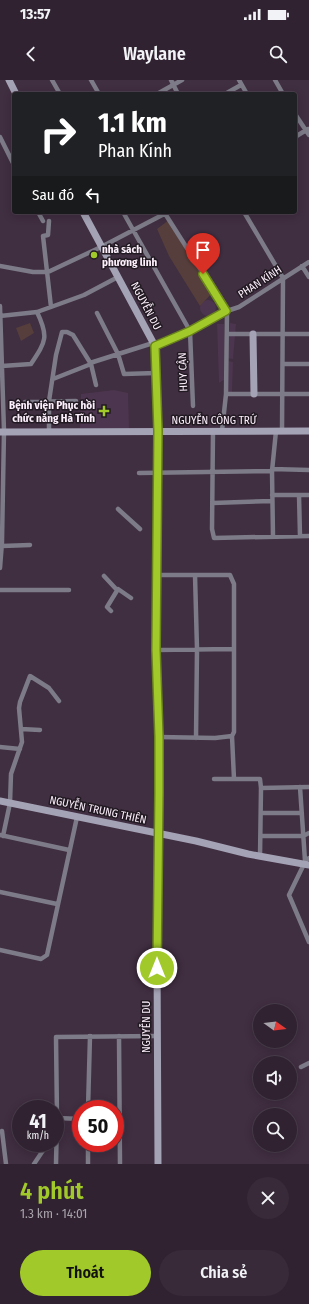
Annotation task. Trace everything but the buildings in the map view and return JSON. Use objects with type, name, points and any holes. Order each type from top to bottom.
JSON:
[{"type":"main road","points":[[9,80],[15,92]]},
{"type":"main road","name":"NGUYỄN DU","points":[[84,214],[154,344],[158,431],[156,650],[159,737],[158,1164]]},
{"type":"main road","points":[[253,334],[254,394]]},
{"type":"main road","name":"NGUYỄN CÔNG TRỨ","points":[[2,432],[309,431]]},
{"type":"main road","name":"NGUYỄN TRUNG THIÊN","points":[[0,801],[196,841],[260,857],[307,862]]},
{"type":"street","points":[[52,80],[59,92]]},
{"type":"street","points":[[91,80],[98,92]]},
{"type":"street","points":[[171,80],[177,92]]},
{"type":"street","points":[[161,92],[182,80]]},
{"type":"street","points":[[239,80],[246,92]]},
{"type":"street","points":[[275,80],[282,92]]},
{"type":"street","points":[[229,92],[241,85]]},
{"type":"street","points":[[297,116],[308,129],[309,135]]},
{"type":"street","points":[[297,136],[308,129]]},
{"type":"street","points":[[0,137],[12,161]]},
{"type":"street","points":[[39,214],[43,221]]},
{"type":"street","name":"HUY CẬN","points":[[124,214],[190,331],[193,406]]},
{"type":"street","points":[[0,266],[33,272],[48,272],[101,247],[163,214]]},
{"type":"street","points":[[166,214],[226,311],[226,394],[222,431]]},
{"type":"street","points":[[245,214],[283,278],[282,394],[279,431],[272,470],[273,537]]},
{"type":"street","points":[[49,221],[48,235],[43,236],[51,308]]},
{"type":"street","name":"PHAN KÍNH","points":[[53,379],[118,354],[154,344],[190,331],[226,311],[239,306],[309,262]]},
{"type":"street","points":[[302,266],[309,277]]},
{"type":"street","points":[[0,316],[37,312],[51,308],[84,295],[118,277]]},
{"type":"street","points":[[0,306],[2,366],[2,546],[0,568]]},
{"type":"street","points":[[2,366],[27,365],[32,363],[39,351],[45,334],[44,327],[37,312]]},
{"type":"street","points":[[97,313],[118,354],[124,374],[156,373]]},
{"type":"street","points":[[49,431],[50,401],[53,379],[60,338],[63,331],[69,332],[73,335],[90,364],[96,385]]},
{"type":"street","points":[[227,334],[309,334]]},
{"type":"street","points":[[283,364],[309,364]]},
{"type":"street","points":[[226,394],[309,394]]},
{"type":"street","points":[[25,402],[76,401]]},
{"type":"street","points":[[213,431],[212,529],[214,538],[309,536]]},
{"type":"street","points":[[139,473],[309,470]]},
{"type":"street","points":[[298,495],[300,536]]},
{"type":"street","points":[[272,496],[309,495]]},
{"type":"street","points":[[213,503],[272,501]]},
{"type":"street","points":[[118,509],[140,529]]},
{"type":"street","points":[[2,546],[30,545]]},
{"type":"street","points":[[157,575],[230,575],[234,586],[234,732],[232,736],[234,779]]},
{"type":"street","points":[[195,575],[197,649],[196,738]]},
{"type":"street","points":[[104,576],[117,590],[118,589],[131,598]]},
{"type":"street","points":[[0,590],[69,590]]},
{"type":"street","points":[[112,610],[107,607],[117,590]]},
{"type":"street","points":[[156,650],[234,649]]},
{"type":"street","points":[[59,701],[49,688],[30,676],[20,702],[19,708],[22,742],[11,774],[10,803],[1,836],[69,850]]},
{"type":"street","points":[[21,729],[40,730]]},
{"type":"street","points":[[159,737],[215,738],[232,736]]},
{"type":"street","points":[[0,747],[20,749]]},
{"type":"street","points":[[214,779],[260,779],[260,857]]},
{"type":"street","points":[[300,787],[303,836],[307,862],[289,895],[309,942]]},
{"type":"street","points":[[261,788],[309,787]]},
{"type":"street","points":[[261,813],[302,813]]},
{"type":"street","points":[[0,950],[41,959],[46,957],[77,817]]},
{"type":"street","points":[[261,836],[303,836],[309,833]]},
{"type":"street","points":[[0,892],[57,904]]},
{"type":"street","points":[[88,1100],[90,1036]]},
{"type":"street","points":[[119,1036],[120,1164]]},
{"type":"street","points":[[56,1100],[56,1037],[158,1036]]},
{"type":"street","points":[[301,1067],[309,1063]]},
{"type":"street","points":[[2,1132],[6,1164]]},
{"type":"street","points":[[34,1164],[42,1152]]},
{"type":"street","points":[[56,1152],[56,1164]]},
{"type":"street","points":[[88,1152],[88,1164]]},
{"type":"shaded area","points":[[169,220],[212,293],[200,306],[169,256],[157,229]]},
{"type":"shaded area","points":[[208,300],[215,305],[216,308],[211,315],[208,316],[201,311],[200,308],[205,301]]},
{"type":"shaded area","points":[[30,323],[34,333],[21,341],[16,328]]},
{"type":"shaded area","points":[[230,323],[236,324],[233,359],[226,358]]},
{"type":"shaded area","points":[[217,324],[224,324],[225,379],[219,383]]},
{"type":"shaded area","points":[[228,361],[233,362],[232,392],[226,392]]},
{"type":"shaded area","name":"Bệnh viện Phục hồi chức năng Hà Tĩnh","points":[[114,390],[128,393],[129,428],[80,428],[81,394]]},
{"type":"place","name":"nhà sách phương linh","points":[[94,255]]},
{"type":"place","name":"Bệnh viện Phục hồi chức năng Hà Tĩnh","points":[[104,411]]},
{"type":"route","points":[[157,968],[159,737],[156,650],[158,431],[155,346],[190,331],[226,311],[203,274]]}]
